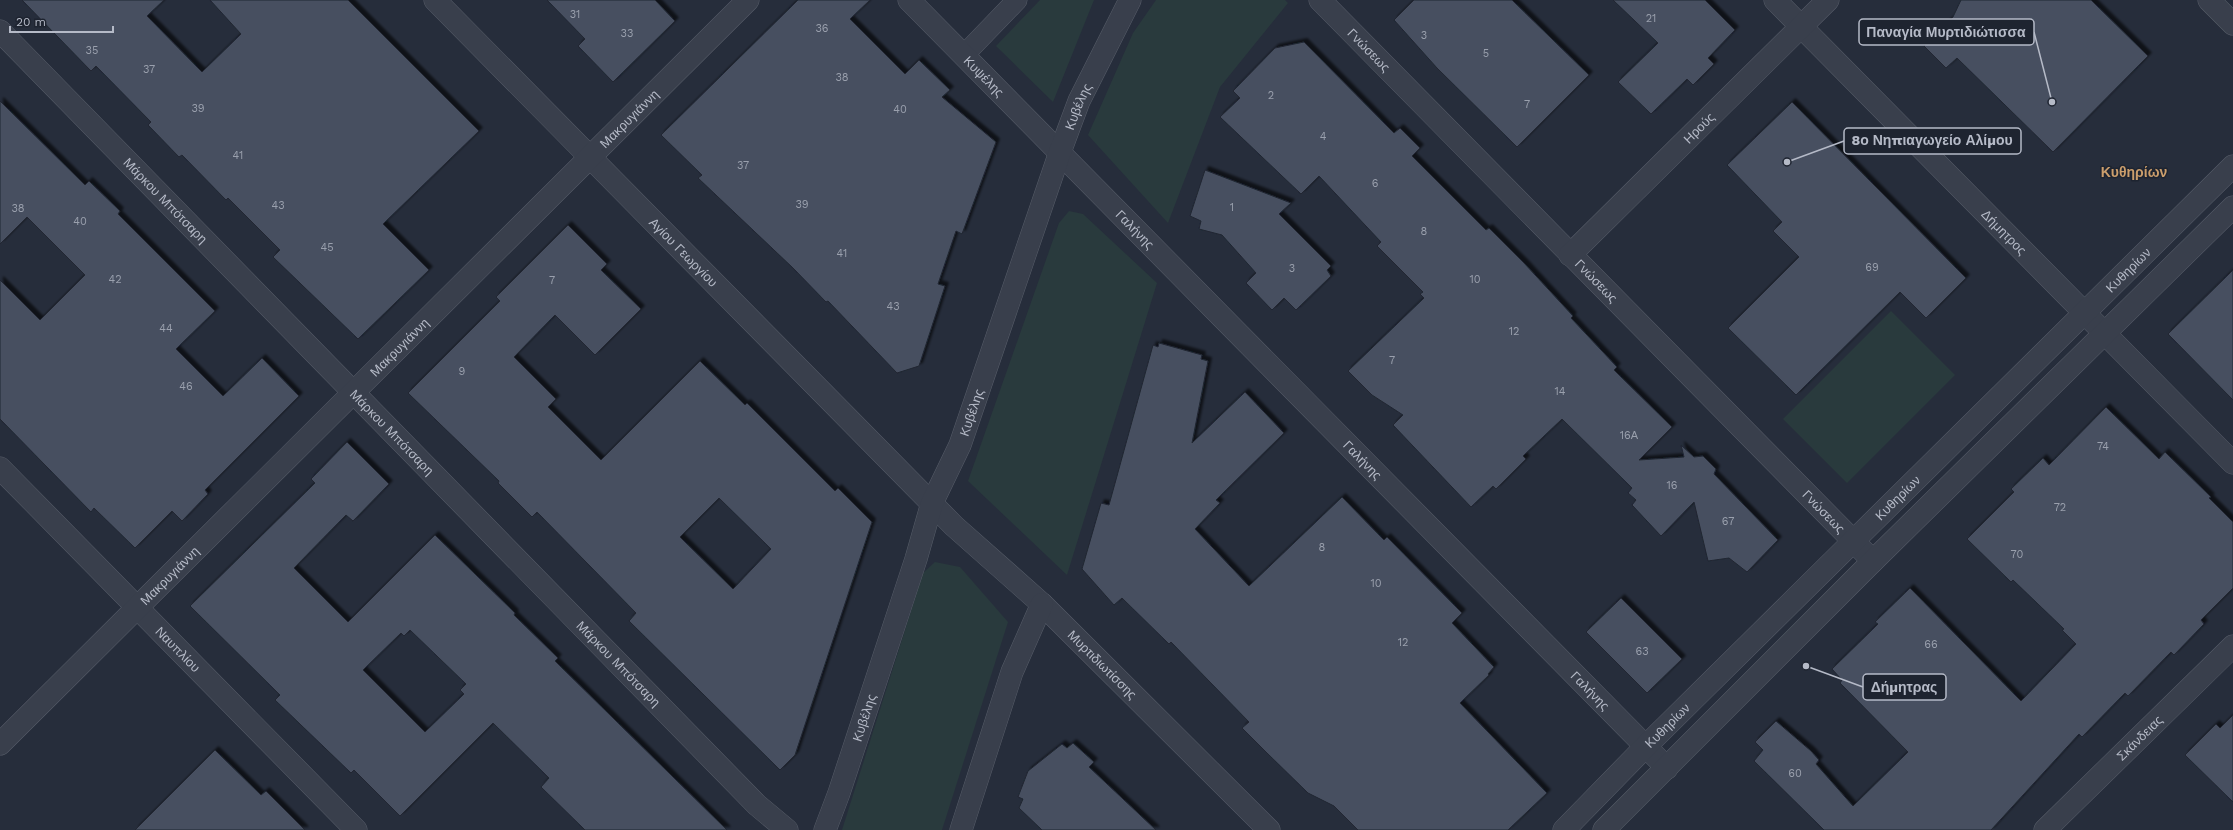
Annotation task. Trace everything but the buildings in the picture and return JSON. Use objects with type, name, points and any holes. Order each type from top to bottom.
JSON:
[{"type":"street","name":"Αγίου Γεωργίου","points":[[435,0],[932,503]]},
{"type":"street","name":"Μακρυγιάννη","points":[[0,744],[748,0]]},
{"type":"street","name":"Κυψέλης","points":[[909,0],[1060,152]]},
{"type":"street","name":"Κυβέλης","points":[[825,830],[911,574],[932,503],[960,445],[1060,152],[1079,101],[1130,0]]},
{"type":"street","name":"Γνώσεως","points":[[1320,0],[1873,561]]},
{"type":"street","name":"Δήμητρος","points":[[1775,0],[2233,463]]},
{"type":"street","name":"Ηρούς","points":[[1570,255],[1828,0]]},
{"type":"street","points":[[2209,0],[2233,24]]},
{"type":"street","name":"Μάρκου Μπότσαρη","points":[[0,31],[752,799],[787,830]]},
{"type":"street","name":"Γαλήνης","points":[[1060,152],[1667,768]]},
{"type":"street","name":"Κυθηρίων","points":[[1564,830],[1646,746],[2233,166]]},
{"type":"street","points":[[1604,830],[1873,561],[2233,207]]},
{"type":"street","name":"Ναυπλίου","points":[[0,468],[356,830]]},
{"type":"street","name":"Μυρτιδιωτίσσης","points":[[932,503],[954,526],[1042,604],[1269,830]]},
{"type":"street","points":[[962,830],[1012,672],[1042,604]]},
{"type":"street","name":"Σκάνδειας","points":[[2045,830],[2233,646]]},
{"type":"lane","points":[[964,56],[1017,0]]},
{"type":"shaded area","points":[[1040,0],[1094,0],[1053,102],[996,46]]},
{"type":"shaded area","points":[[1156,0],[1285,0],[1288,3],[1220,87],[1168,223],[1088,135],[1133,33]]},
{"type":"shaded area","points":[[1069,211],[1083,214],[1157,283],[1067,575],[968,481],[1059,223]]},
{"type":"shaded area","points":[[1891,311],[1955,375],[1847,483],[1783,419]]},
{"type":"shaded area","points":[[935,562],[960,567],[1008,622],[942,830],[842,830],[923,573]]},
{"type":"place","name":"Παναγία Μυρτιδιώτισσα","points":[[2052,102]]},
{"type":"place","name":"8ο Νηπιαγωγείο Αλίμου","points":[[1787,162]]},
{"type":"place","name":"Δήμητρας","points":[[1806,666]]},
{"type":"district","name":"Κυθηρίων","points":[[2134,172]]}]
